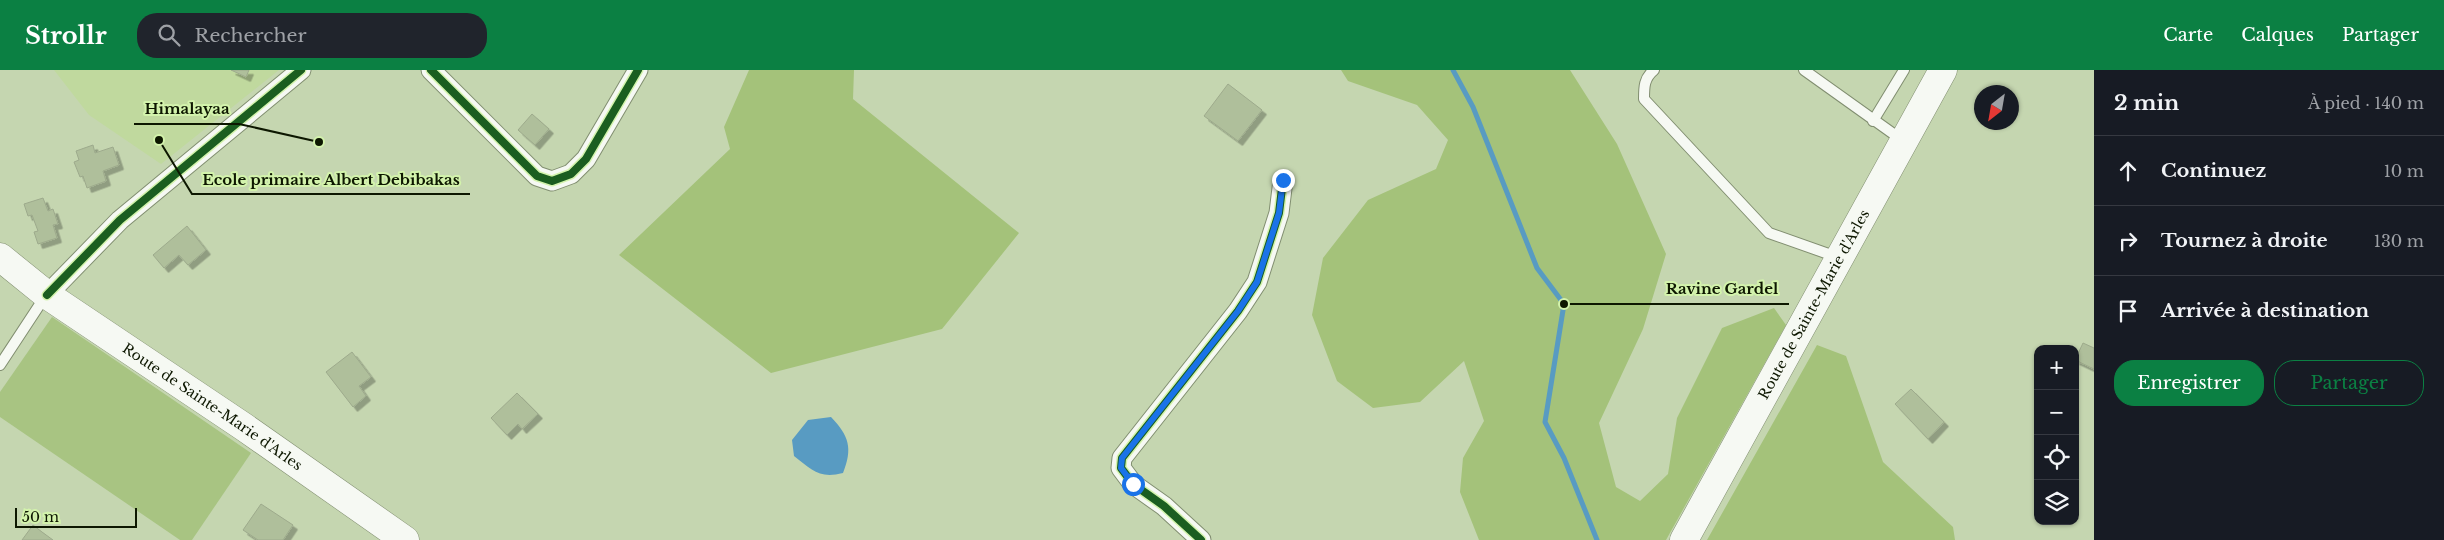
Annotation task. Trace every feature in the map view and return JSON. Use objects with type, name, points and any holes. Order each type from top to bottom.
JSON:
[{"type":"main road","name":"Route de Sainte-Marie d'Arles","points":[[1684,540],[1943,70]]},
{"type":"main road","name":"Route de Sainte-Marie d'Arles","points":[[7,265],[47,295],[244,427],[406,540]]},
{"type":"street","points":[[47,295],[120,220],[301,70]]},
{"type":"street","points":[[431,70],[537,176],[552,181],[571,174],[586,159],[638,70]]},
{"type":"street","points":[[1201,540],[1164,506],[1133,484],[1121,468],[1122,458],[1238,311],[1257,282],[1279,213],[1283,180]]},
{"type":"lane","points":[[1654,70],[1649,74],[1644,85],[1644,99],[1769,234],[1841,258]]},
{"type":"lane","points":[[1804,70],[1873,121],[1903,140]]},
{"type":"lane","points":[[1873,121],[1904,70]]},
{"type":"lane","points":[[0,365],[47,295]]},
{"type":"shaded area","points":[[54,70],[279,70],[161,164],[89,115]]},
{"type":"shaded area","points":[[749,70],[854,70],[853,99],[1019,233],[942,329],[771,373],[619,255],[730,149],[724,127]]},
{"type":"shaded area","points":[[1341,70],[1570,70],[1617,144],[1666,254],[1643,329],[1599,423],[1616,487],[1640,501],[1668,474],[1677,418],[1722,328],[1774,308],[1786,325],[1666,540],[1479,540],[1460,492],[1463,458],[1484,421],[1464,361],[1420,402],[1373,408],[1337,381],[1312,315],[1323,258],[1368,200],[1436,169],[1448,140],[1417,105],[1348,81]]},
{"type":"shaded area","points":[[52,317],[251,453],[192,540],[180,540],[0,417],[0,392]]},
{"type":"shaded area","points":[[1817,345],[1846,356],[1883,462],[1953,527],[1955,540],[1707,540]]},
{"type":"water","points":[[831,417],[842,430],[848,443],[848,456],[843,473],[835,475],[816,472],[794,456],[792,440],[808,420]]},
{"type":"building","points":[[231,70],[249,70],[246,77]]},
{"type":"building","points":[[1228,84],[1262,110],[1238,141],[1204,116]]},
{"type":"building","points":[[532,114],[549,129],[535,145],[518,130]]},
{"type":"building","points":[[93,145],[95,153],[113,147],[119,165],[103,171],[106,181],[87,188],[83,176],[80,177],[74,162],[79,160],[76,151]]},
{"type":"building","points":[[43,198],[48,211],[53,209],[58,224],[53,225],[57,238],[38,244],[34,232],[38,231],[32,215],[28,216],[24,204]]},
{"type":"building","points":[[187,226],[206,250],[188,265],[179,255],[164,268],[153,255]]},
{"type":"building","points":[[2083,343],[2094,348],[2094,369],[2079,362],[2079,352]]},
{"type":"building","points":[[352,352],[371,377],[359,386],[366,396],[353,407],[326,372]]},
{"type":"building","points":[[1911,389],[1944,422],[1928,439],[1895,404]]},
{"type":"building","points":[[517,393],[538,414],[522,429],[518,424],[507,435],[491,418]]},
{"type":"building","points":[[261,504],[293,525],[283,540],[258,540],[243,530]]},
{"type":"building","points":[[33,525],[42,532],[53,540],[22,540]]},
{"type":"waterway","points":[[1453,70],[1473,107],[1537,268],[1564,304],[1545,422],[1564,458],[1597,540]]},
{"type":"cycle path","points":[[47,295],[120,220],[301,70]]},
{"type":"cycle path","points":[[431,70],[537,176],[552,181],[571,174],[586,159],[638,70]]},
{"type":"cycle path","points":[[1201,540],[1164,506],[1133,484],[1121,468],[1122,458],[1238,311],[1257,282],[1279,213],[1283,180]]},
{"type":"place","name":"Ecole primaire Albert Debibakas","points":[[159,140]]},
{"type":"place","name":"Himalayaa","points":[[319,142]]},
{"type":"place","name":"Ravine Gardel","points":[[1564,304]]},
{"type":"route","points":[[1133,484],[1121,468],[1122,458],[1238,311],[1257,282],[1279,213],[1283,180]]}]
